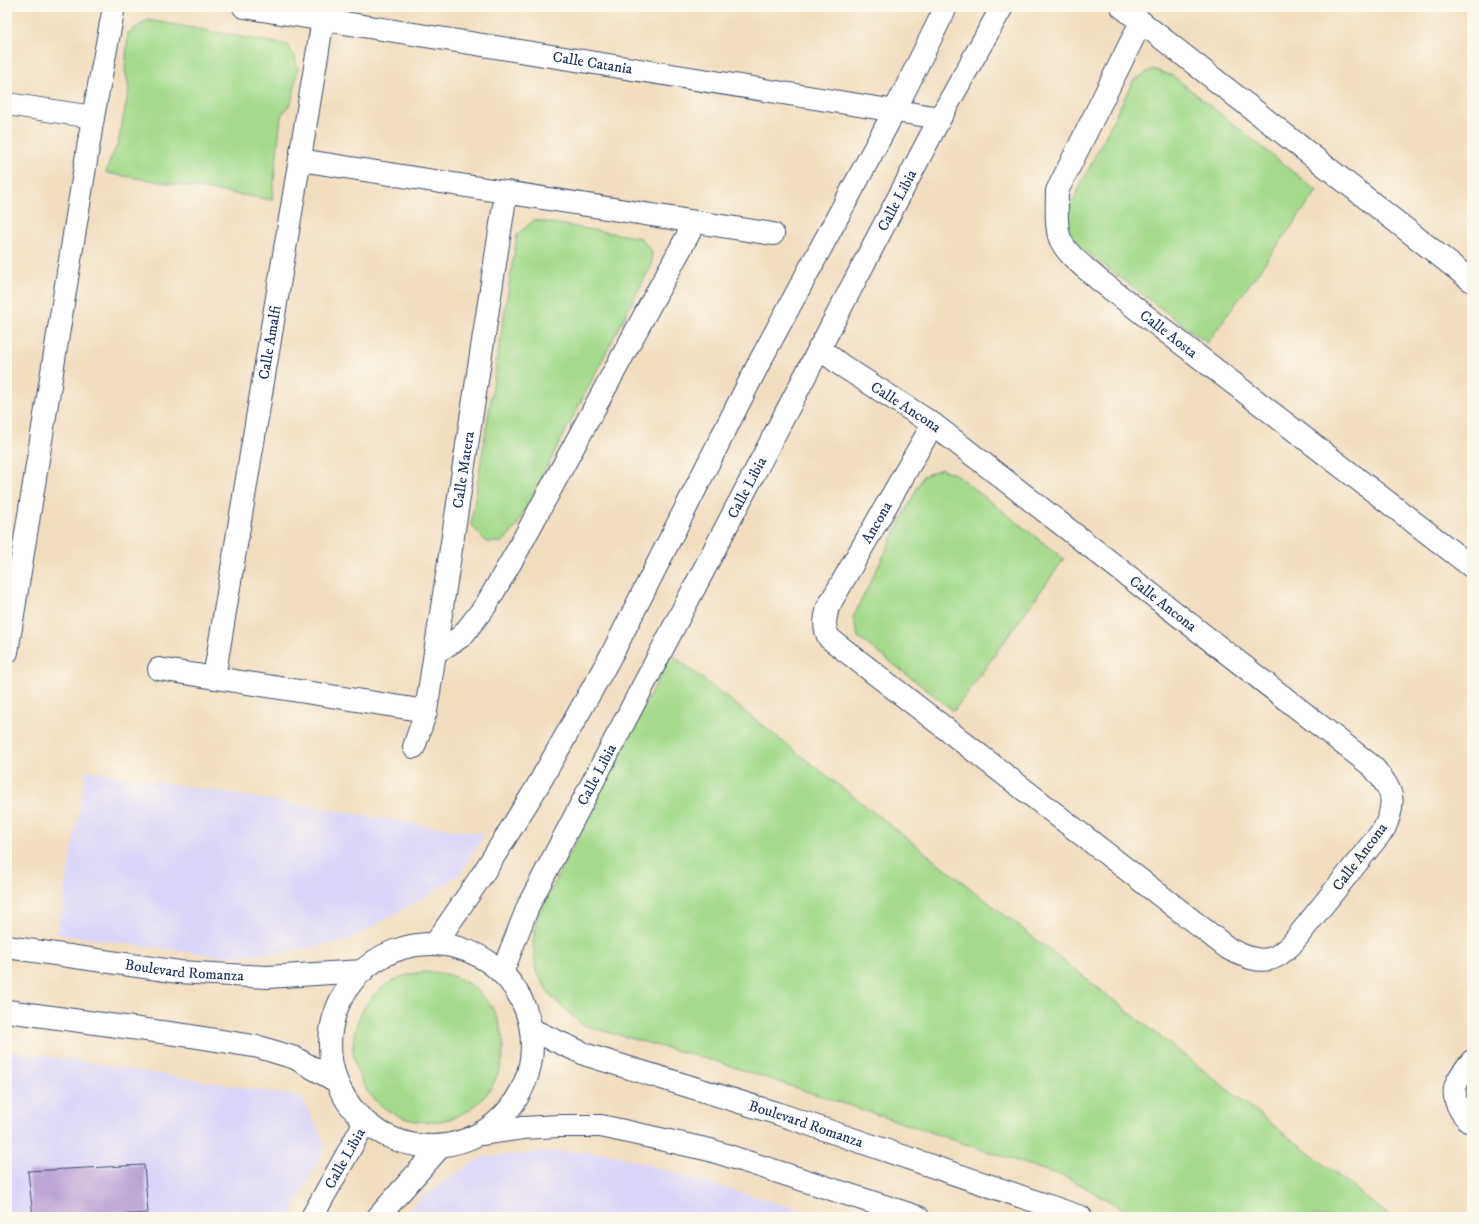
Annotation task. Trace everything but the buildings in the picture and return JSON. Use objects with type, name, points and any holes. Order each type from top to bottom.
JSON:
[{"type":"street","points":[[7,652],[93,117],[114,7]]},
{"type":"street","name":"Calle Catania","points":[[244,7],[324,13],[940,118]]},
{"type":"street","points":[[435,944],[484,872],[537,787],[609,659],[760,361],[895,110],[946,7]]},
{"type":"street","name":"Calle Libia","points":[[502,972],[529,904],[940,118],[1002,7]]},
{"type":"street","points":[[1122,7],[1472,282]]},
{"type":"street","name":"Calle Amalfi","points":[[214,678],[324,13]]},
{"type":"street","name":"Calle Aosta","points":[[1141,22],[1057,191],[1057,219],[1061,240],[1073,256],[1099,280],[1472,567]]},
{"type":"street","points":[[7,104],[93,117]]},
{"type":"street","points":[[300,160],[773,234]]},
{"type":"street","name":"Calle Matera","points":[[414,747],[426,711],[506,192]]},
{"type":"street","points":[[435,653],[462,636],[486,605],[516,554],[695,222]]},
{"type":"street","name":"Calle Ancona","points":[[819,348],[933,424],[1374,766],[1387,784],[1392,796],[1389,819],[1384,829],[1290,946],[1276,957],[1260,960],[1245,957],[1229,949],[829,638],[825,630],[824,622]]},
{"type":"street","name":"Ancona","points":[[824,622],[828,607],[933,424]]},
{"type":"street","points":[[159,669],[426,711]]},
{"type":"street","points":[[435,944],[459,948],[482,958],[502,972],[522,999],[532,1030],[532,1061],[522,1090],[505,1116],[480,1134],[461,1142],[441,1146],[414,1145],[388,1136],[365,1122],[348,1103],[336,1080],[330,1051],[333,1022],[344,994],[363,971],[384,956],[409,947],[435,944]]},
{"type":"street","name":"Boulevard Romanza","points":[[7,946],[179,972],[267,977],[363,971]]},
{"type":"street","points":[[7,1011],[191,1036],[259,1047],[295,1058],[336,1080]]},
{"type":"street","name":"Boulevard Romanza","points":[[532,1030],[587,1055],[779,1114],[1081,1217]]},
{"type":"street","points":[[1472,1061],[1456,1083],[1456,1095],[1459,1108],[1466,1119],[1472,1123]]},
{"type":"street","name":"Calle Libia","points":[[312,1217],[365,1122]]},
{"type":"street","points":[[480,1134],[523,1128],[601,1126],[710,1150],[918,1217]]},
{"type":"street","points":[[378,1217],[441,1146]]},
{"type":"shaded area","points":[[86,770],[485,834],[460,874],[437,890],[350,940],[287,953],[225,957],[57,934]]},
{"type":"shaded area","points":[[7,1049],[301,1097],[326,1145],[290,1217],[7,1217]]},
{"type":"shaded area","points":[[556,1151],[608,1153],[797,1209],[818,1217],[403,1217],[420,1198],[481,1157]]},
{"type":"green space","points":[[148,20],[288,45],[295,57],[298,69],[292,101],[281,116],[272,200],[106,173],[110,160],[118,144],[129,89],[125,69],[128,33]]},
{"type":"green space","points":[[1152,69],[1173,76],[1317,191],[1207,343],[1068,238],[1064,218],[1133,81]]},
{"type":"green space","points":[[534,220],[641,238],[652,252],[651,266],[516,527],[503,542],[486,542],[471,524],[517,235]]},
{"type":"green space","points":[[941,469],[955,474],[1064,559],[954,711],[858,637],[853,617],[923,476]]},
{"type":"green space","points":[[671,654],[1391,1217],[1138,1217],[1068,1178],[721,1063],[582,1025],[551,996],[536,972],[533,943],[537,917]]},
{"type":"green space","points":[[435,972],[464,980],[486,999],[495,1011],[498,1018],[502,1032],[502,1062],[495,1083],[476,1105],[464,1114],[457,1117],[443,1121],[421,1122],[392,1114],[380,1105],[365,1089],[358,1076],[354,1062],[353,1040],[361,1011],[370,999],[386,984],[399,977],[413,973]]}]
